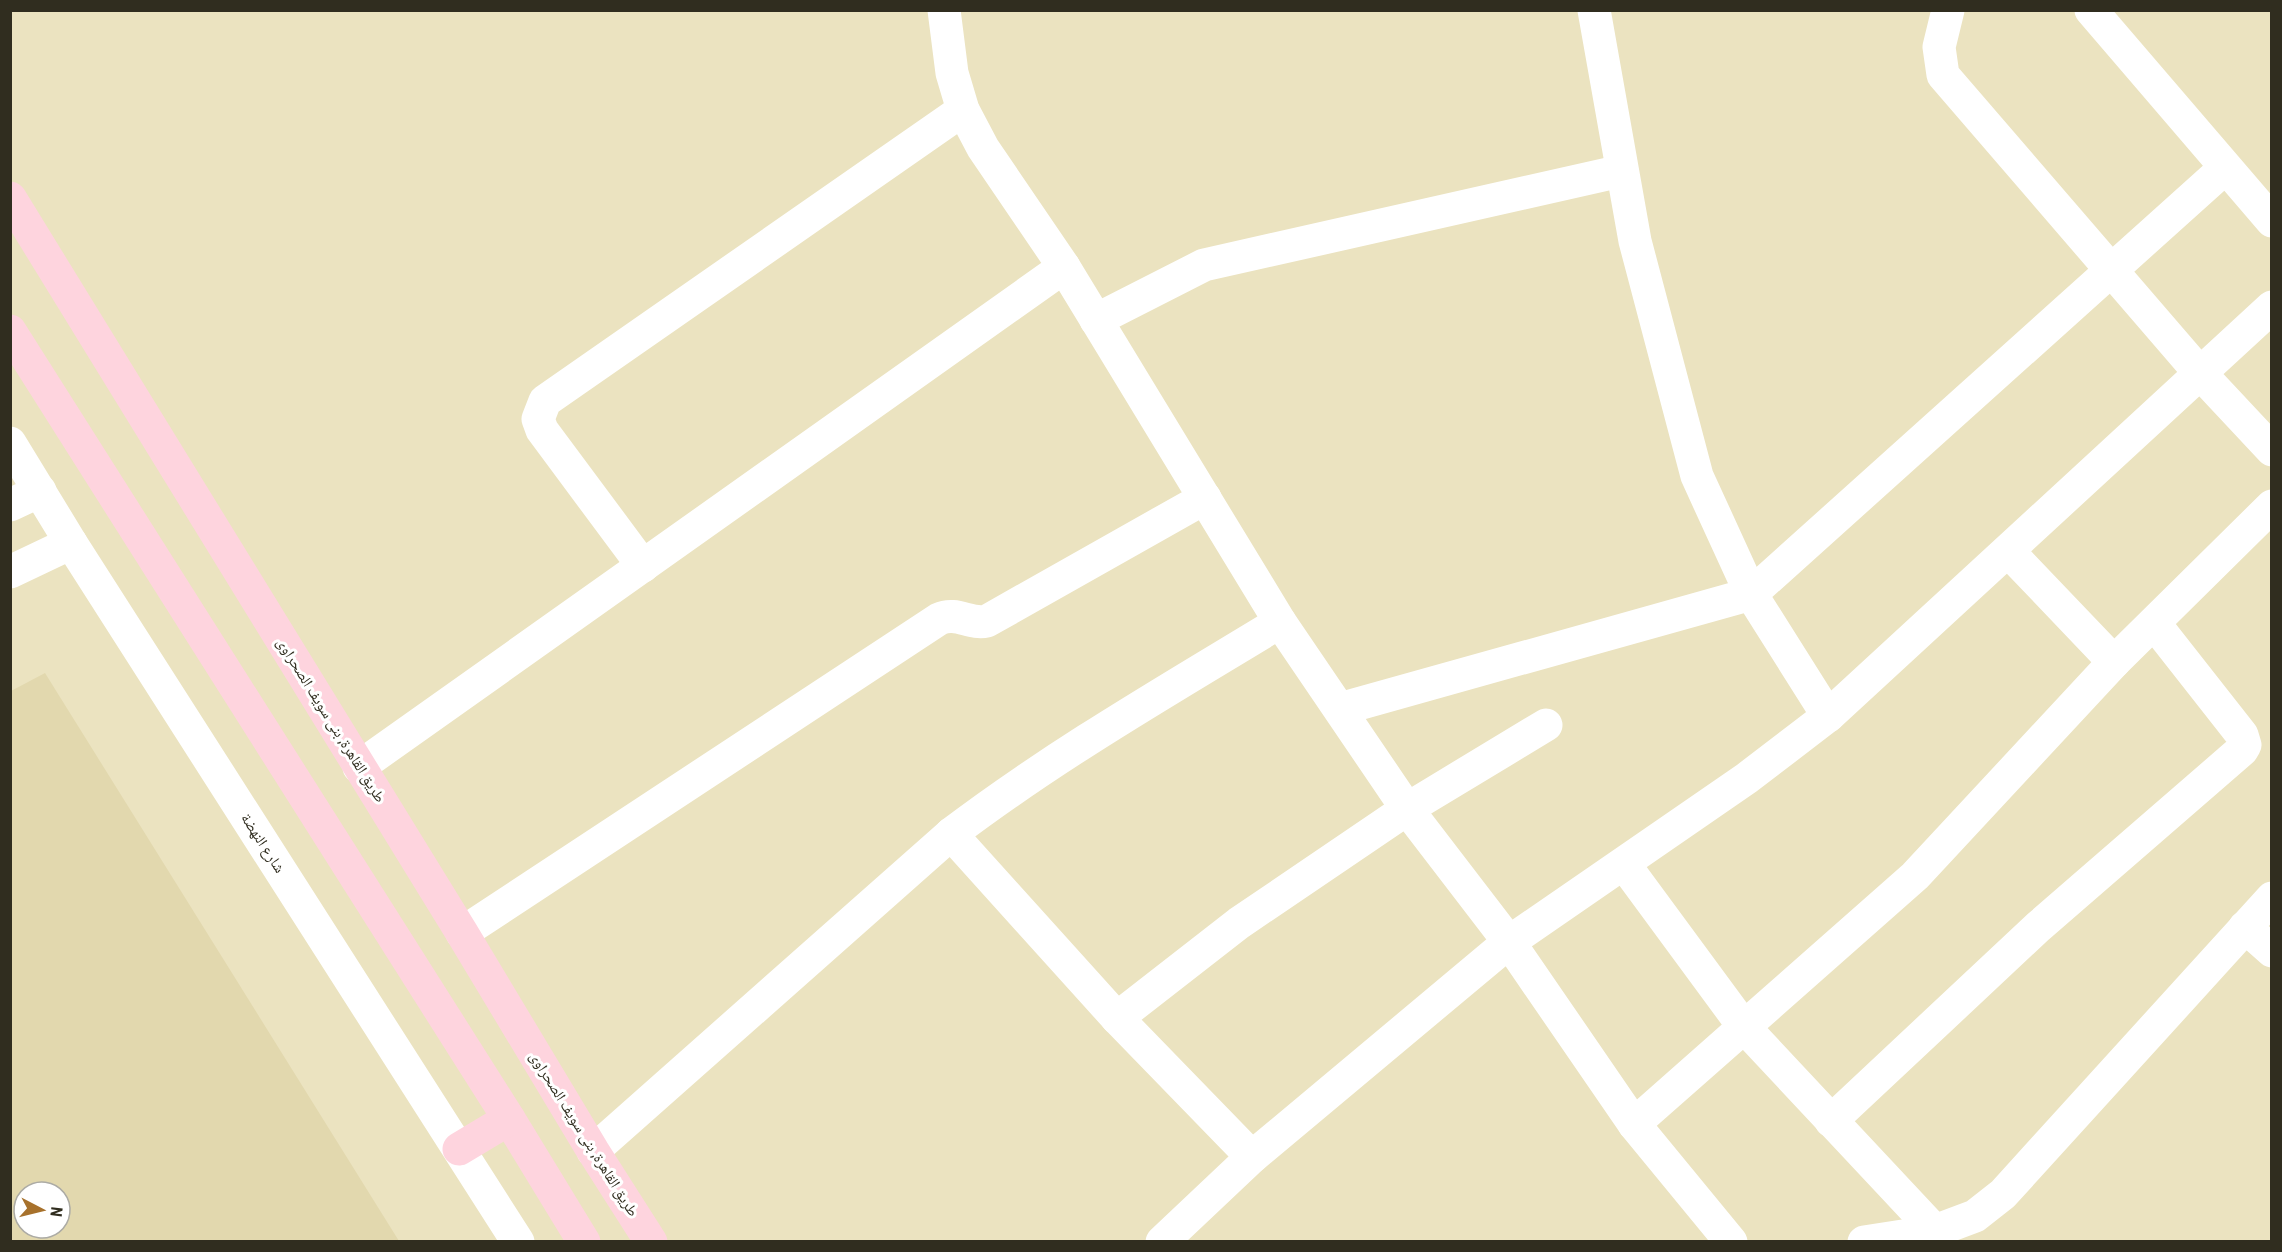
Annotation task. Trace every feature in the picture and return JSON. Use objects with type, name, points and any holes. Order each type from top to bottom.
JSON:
[{"type":"main road","name":"طريق القاهرة, بنى سويف الصحراوى","points":[[10,198],[462,933],[593,1151],[651,1242]]},
{"type":"main road","points":[[10,331],[509,1119],[584,1242]]},
{"type":"main road","points":[[459,1149],[509,1119]]},
{"type":"street","points":[[944,10],[952,73],[963,110],[983,148],[1064,267],[1280,622],[1407,809],[1509,942],[1634,1124],[1731,1242]]},
{"type":"street","points":[[1594,10],[1635,241],[1691,456],[1716,521],[1751,594],[1828,716]]},
{"type":"street","points":[[1948,10],[1939,47],[1943,75],[2199,372],[2271,450]]},
{"type":"street","points":[[2091,10],[2271,221]]},
{"type":"street","points":[[643,566],[542,430],[538,419],[545,401],[963,110]]},
{"type":"street","points":[[1340,709],[1751,594],[2225,168]]},
{"type":"street","points":[[1096,320],[1204,265],[1621,171]]},
{"type":"street","points":[[359,767],[1064,267]]},
{"type":"street","points":[[1162,1242],[1252,1157],[1509,942],[1747,778],[1828,716],[2271,307]]},
{"type":"street","name":"شارع النهضة","points":[[10,444],[70,543],[518,1242]]},
{"type":"street","points":[[10,505],[39,491]]},
{"type":"street","points":[[462,933],[939,619],[954,615],[980,623],[987,621],[1205,498]]},
{"type":"street","points":[[1634,1124],[1916,876],[2114,662],[2271,507]]},
{"type":"street","points":[[10,572],[70,543]]},
{"type":"street","points":[[2008,551],[2114,662]]},
{"type":"street","points":[[593,1151],[951,834],[1006,792],[1065,752],[1280,622]]},
{"type":"street","points":[[1831,1120],[2038,927],[2242,750],[2245,740],[2242,735],[2154,623]]},
{"type":"street","points":[[1117,1018],[1239,923],[1407,809],[1546,725]]},
{"type":"street","points":[[951,834],[1117,1018],[1252,1157]]},
{"type":"street","points":[[1624,864],[1744,1028],[1935,1231]]},
{"type":"street","points":[[1864,1242],[1935,1231],[1975,1216],[2003,1194],[2271,898]]},
{"type":"street","points":[[2245,927],[2271,951]]},
{"type":"shaded area","points":[[45,673],[399,1241],[11,1241],[11,691]]}]
